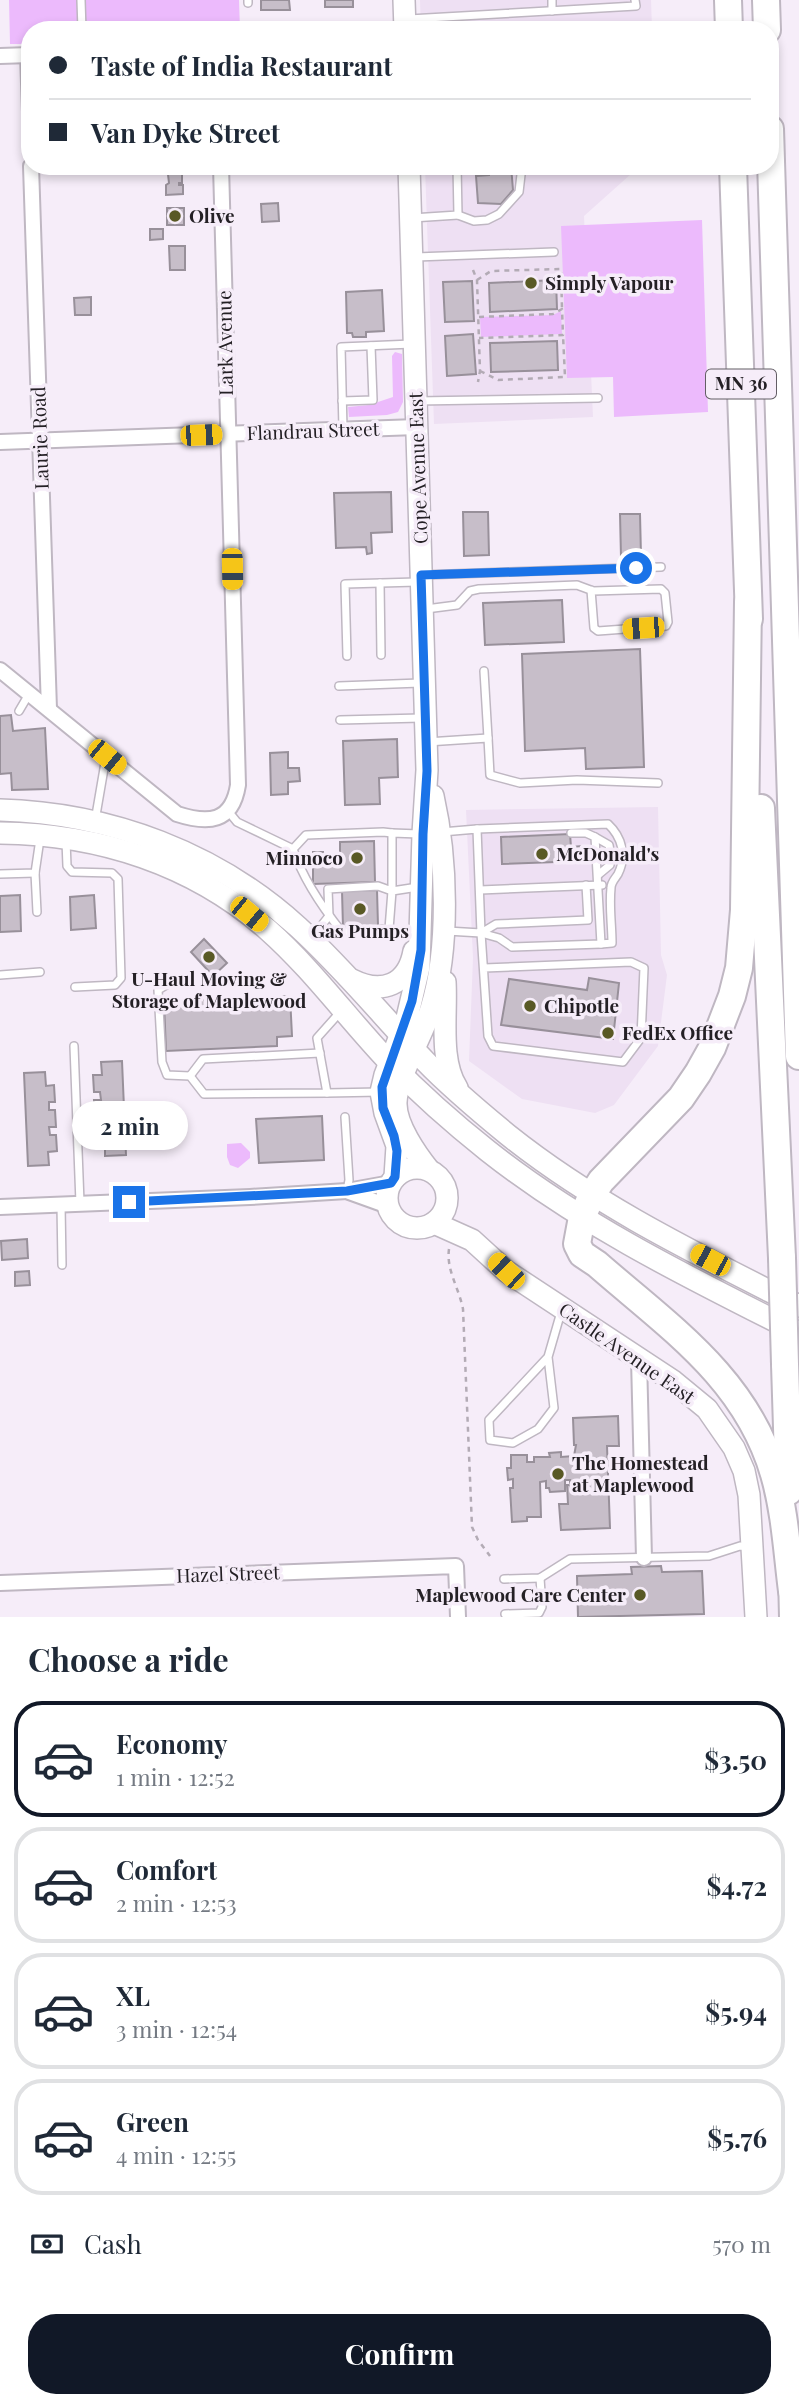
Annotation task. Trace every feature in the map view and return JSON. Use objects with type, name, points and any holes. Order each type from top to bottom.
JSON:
[{"type":"highway","points":[[728,0],[729,21]]},
{"type":"highway","points":[[766,0],[767,21]]},
{"type":"highway","name":"MN 36","points":[[733,175],[748,602],[772,1016],[793,1604]]},
{"type":"highway","name":"MN 36","points":[[771,175],[799,1056]]},
{"type":"highway","points":[[748,602],[744,910],[739,968],[733,996],[712,1048],[693,1082],[661,1121],[601,1181],[587,1206],[577,1244],[582,1254],[710,1362],[755,1424],[775,1476],[793,1604]]},
{"type":"highway","points":[[791,792],[799,872]]},
{"type":"main road","name":"Cope Avenue East","points":[[407,1042],[428,1016],[439,974],[443,931],[427,771],[409,175]]},
{"type":"main road","points":[[0,810],[95,822],[148,837],[216,868],[260,896],[311,939],[407,1042],[462,1095],[537,1157],[587,1206],[799,1333]]},
{"type":"main road","points":[[0,833],[40,834],[106,844],[177,870],[209,887],[235,904],[279,940],[397,1069],[443,1112],[515,1171],[587,1206],[691,1250],[799,1306]]},
{"type":"main road","name":"Cope Avenue East","points":[[407,1042],[419,967],[422,886],[432,833]]},
{"type":"main road","points":[[348,978],[381,988],[395,982],[407,972],[413,955],[422,886]]},
{"type":"main road","points":[[443,931],[446,1061],[450,1077],[462,1095]]},
{"type":"main road","points":[[397,1069],[397,1114],[429,1170],[442,1181],[446,1189],[440,1214],[425,1227],[407,1226],[392,1214],[388,1206],[388,1191],[393,1180],[397,1146],[383,1108],[381,1092],[397,1069],[407,1042]]},
{"type":"main road","points":[[408,1137],[407,1122],[414,1113],[425,1109],[443,1112]]},
{"type":"main road","points":[[393,1180],[411,1168],[429,1170]]},
{"type":"main road","name":"Castle Avenue East","points":[[440,1214],[461,1239],[673,1381],[707,1409],[734,1448],[744,1471],[749,1495],[756,1617]]},
{"type":"street","points":[[0,57],[21,56]]},
{"type":"street","name":"Laurie Road","points":[[32,175],[48,709]]},
{"type":"street","name":"Lark Avenue","points":[[221,175],[238,785],[236,799],[228,811]]},
{"type":"street","name":"Flandrau Street","points":[[0,442],[417,427]]},
{"type":"street","points":[[0,670],[177,814],[195,820],[215,819],[228,811]]},
{"type":"street","points":[[0,1207],[347,1191],[393,1180]]},
{"type":"street","points":[[347,1191],[388,1206]]},
{"type":"street","points":[[639,1359],[644,1558]]},
{"type":"street","name":"Hazel Street","points":[[0,1583],[456,1566],[458,1617]]},
{"type":"lane","points":[[81,0],[82,21]]},
{"type":"lane","points":[[552,0],[552,11]]},
{"type":"lane","points":[[405,16],[636,6],[635,0]]},
{"type":"lane","points":[[457,175],[458,215]]},
{"type":"lane","points":[[411,218],[458,215],[474,221],[487,220],[499,214],[519,192],[521,175]]},
{"type":"lane","points":[[412,257],[554,252]]},
{"type":"lane","points":[[343,430],[341,347],[414,344]]},
{"type":"lane","points":[[342,401],[373,400],[372,345]]},
{"type":"lane","points":[[416,401],[598,398]]},
{"type":"lane","points":[[347,656],[345,584],[661,567]]},
{"type":"lane","points":[[380,583],[382,655]]},
{"type":"lane","points":[[422,610],[457,605],[470,591],[479,589],[577,585],[591,590],[614,592],[661,589],[668,605],[668,622],[666,626],[598,631],[594,628],[592,618],[591,590]]},
{"type":"lane","points":[[484,671],[490,775],[520,783],[577,780],[658,783]]},
{"type":"lane","points":[[339,685],[425,683]]},
{"type":"lane","points":[[19,711],[29,693]]},
{"type":"lane","points":[[340,720],[426,718]]},
{"type":"lane","points":[[426,742],[488,738]]},
{"type":"lane","points":[[95,822],[107,757]]},
{"type":"lane","points":[[228,811],[237,822],[293,849],[299,868],[342,932],[389,929],[392,833]]},
{"type":"lane","points":[[293,849],[306,835],[432,833],[608,824],[617,832],[622,859],[619,873],[610,885],[612,943],[512,947],[499,937],[443,931]]},
{"type":"lane","points":[[477,829],[481,933],[488,1036],[493,1046],[623,1062],[641,1038],[644,968],[631,962],[484,968]]},
{"type":"lane","points":[[571,833],[586,833],[609,845],[610,865],[598,875]]},
{"type":"lane","points":[[37,912],[35,873],[40,834]]},
{"type":"lane","points":[[66,837],[68,866],[72,872],[112,873],[118,879],[121,978],[115,985],[75,987]]},
{"type":"lane","points":[[596,837],[601,944]]},
{"type":"lane","points":[[0,874],[35,873]]},
{"type":"lane","points":[[586,885],[588,920]]},
{"type":"lane","points":[[480,890],[610,885]]},
{"type":"lane","points":[[311,939],[329,916],[328,889],[378,886],[392,891],[422,886]]},
{"type":"lane","points":[[481,933],[496,924],[611,919]]},
{"type":"lane","points":[[0,975],[40,972]]},
{"type":"lane","points":[[176,979],[158,990],[162,1062],[167,1075],[190,1076],[204,1094],[381,1092]]},
{"type":"lane","points":[[327,1093],[317,1038],[343,1010]]},
{"type":"lane","points":[[74,1046],[80,1203]]},
{"type":"lane","points":[[190,1076],[203,1059],[320,1054]]},
{"type":"lane","points":[[345,1117],[349,1180],[347,1191]]},
{"type":"lane","points":[[61,1204],[62,1265]]},
{"type":"lane","points":[[548,1357],[489,1420],[490,1440],[513,1443],[538,1429],[554,1408],[548,1357],[558,1318],[564,1309]]},
{"type":"lane","points":[[504,1579],[540,1578],[570,1559],[709,1556],[740,1546],[753,1547]]},
{"type":"lane","points":[[505,1614],[539,1612],[542,1607],[540,1578]]},
{"type":"path","points":[[477,279],[491,271],[561,269],[565,377],[498,380],[480,372]]},
{"type":"path","points":[[473,270],[477,279],[478,382]]},
{"type":"path","points":[[478,317],[553,314],[562,309]]},
{"type":"path","points":[[479,338],[563,335]]},
{"type":"path","points":[[461,1239],[447,1263],[460,1292],[463,1309],[472,1527],[490,1556]]},
{"type":"shaded area","points":[[9,0],[239,0],[240,21],[21,21],[21,44],[10,44]]},
{"type":"shaded area","points":[[420,0],[651,0],[652,21],[421,21]]},
{"type":"shaded area","points":[[425,175],[630,175],[584,216],[593,417],[434,424]]},
{"type":"shaded area","points":[[702,220],[708,412],[614,417],[613,377],[567,378],[561,226]]},
{"type":"shaded area","points":[[561,311],[562,334],[481,337],[480,317],[553,315]]},
{"type":"shaded area","points":[[395,352],[402,354],[403,402],[398,412],[349,417],[348,407],[369,405],[393,397],[392,356]]},
{"type":"shaded area","points":[[658,807],[661,955],[667,975],[658,1046],[614,1105],[595,1113],[522,1099],[469,1061],[473,958],[466,810]]},
{"type":"shaded area","points":[[241,1143],[250,1152],[250,1158],[238,1168],[230,1165],[227,1144]]},
{"type":"building","points":[[261,0],[289,0],[290,10],[261,10]]},
{"type":"building","points":[[325,0],[353,0],[353,7],[325,7]]},
{"type":"building","points":[[168,175],[182,175],[182,183],[179,185],[183,185],[183,194],[166,195],[166,185],[169,183]]},
{"type":"building","points":[[512,175],[513,190],[501,204],[478,203],[476,176]]},
{"type":"building","points":[[278,203],[279,221],[262,222],[261,204]]},
{"type":"building","name":"Olive","points":[[167,208],[184,208],[184,225],[167,225]]},
{"type":"building","points":[[150,229],[163,229],[163,239],[150,240]]},
{"type":"building","points":[[169,246],[185,246],[185,270],[170,270]]},
{"type":"building","points":[[556,280],[557,309],[490,312],[489,283]]},
{"type":"building","points":[[472,281],[474,321],[445,322],[443,282]]},
{"type":"building","points":[[382,290],[384,331],[366,332],[366,337],[353,337],[352,333],[347,333],[346,292]]},
{"type":"building","points":[[91,297],[91,315],[75,315],[74,298]]},
{"type":"building","points":[[473,334],[476,374],[447,376],[445,336]]},
{"type":"building","points":[[557,341],[558,370],[491,372],[490,343]]},
{"type":"building","points":[[391,492],[392,532],[371,533],[372,553],[367,554],[366,547],[336,548],[334,493]]},
{"type":"building","points":[[463,512],[488,512],[489,555],[464,556]]},
{"type":"building","points":[[620,514],[640,514],[641,556],[621,557]]},
{"type":"building","points":[[562,600],[564,642],[485,645],[483,603]]},
{"type":"building","points":[[640,649],[644,767],[586,769],[585,748],[525,751],[522,654]]},
{"type":"building","points":[[11,715],[13,731],[45,728],[48,789],[12,790],[11,773],[0,774],[0,716]]},
{"type":"building","points":[[397,739],[398,777],[379,778],[380,804],[345,805],[343,741]]},
{"type":"building","points":[[288,752],[288,768],[299,768],[300,781],[288,782],[288,794],[271,795],[270,753]]},
{"type":"building","name":"McDonald's","points":[[570,834],[571,847],[582,846],[583,861],[502,864],[501,837]]},
{"type":"building","name":"Minnoco","points":[[374,841],[375,882],[313,884],[313,852],[323,852],[324,864],[340,863],[340,842]]},
{"type":"building","name":"Gas Pumps","points":[[377,890],[378,926],[343,927],[342,891]]},
{"type":"building","points":[[20,895],[21,931],[0,932],[0,896]]},
{"type":"building","points":[[94,895],[96,928],[71,930],[70,897]]},
{"type":"building","name":"U-Haul Moving & Storage of Maplewood","points":[[204,939],[227,963],[213,976],[191,952]]},
{"type":"building","points":[[589,978],[619,983],[613,1039],[501,1025],[509,979],[587,990]]},
{"type":"building","points":[[290,996],[292,1036],[277,1037],[277,1046],[166,1051],[164,1002]]},
{"type":"building","points":[[122,1061],[126,1155],[105,1156],[105,1142],[96,1142],[96,1125],[101,1125],[101,1117],[95,1117],[94,1100],[101,1100],[100,1092],[94,1092],[93,1075],[102,1075],[101,1062]]},
{"type":"building","points":[[45,1072],[46,1086],[54,1085],[55,1102],[49,1102],[49,1110],[55,1110],[56,1127],[49,1127],[50,1135],[56,1135],[57,1151],[48,1152],[49,1165],[28,1166],[24,1073]]},
{"type":"building","points":[[322,1116],[324,1160],[259,1163],[256,1119]]},
{"type":"building","points":[[27,1239],[28,1258],[2,1260],[1,1241]]},
{"type":"building","points":[[29,1271],[30,1285],[15,1286],[15,1272]]},
{"type":"building","name":"The Homestead at Maplewood","points":[[618,1416],[619,1446],[607,1446],[610,1528],[561,1530],[559,1504],[568,1504],[567,1485],[570,1485],[570,1480],[565,1480],[565,1491],[550,1492],[549,1488],[546,1488],[546,1481],[540,1482],[541,1517],[527,1517],[527,1521],[512,1522],[510,1488],[513,1488],[513,1479],[508,1480],[507,1468],[511,1468],[511,1455],[527,1455],[527,1462],[534,1462],[534,1457],[550,1457],[549,1453],[561,1452],[561,1457],[574,1456],[576,1445],[573,1418]]},
{"type":"building","name":"Maplewood Care Center","points":[[661,1566],[662,1572],[702,1571],[704,1614],[578,1617],[577,1576],[632,1574],[631,1567]]},
{"type":"place","name":"Olive","points":[[175,216]]},
{"type":"place","name":"Simply Vapour","points":[[531,283]]},
{"type":"place","name":"McDonald's","points":[[542,854]]},
{"type":"place","name":"Minnoco","points":[[357,858]]},
{"type":"place","name":"Gas Pumps","points":[[360,909]]},
{"type":"place","name":"U-Haul Moving & Storage of Maplewood","points":[[209,957]]},
{"type":"place","name":"Chipotle","points":[[530,1006]]},
{"type":"place","name":"FedEx Office","points":[[608,1033]]},
{"type":"place","name":"The Homestead at Maplewood","points":[[558,1474]]},
{"type":"place","name":"Maplewood Care Center","points":[[640,1595]]},
{"type":"route","points":[[129,1202],[347,1191],[391,1183],[395,1177],[397,1151],[383,1108],[382,1087],[412,1001],[421,950],[427,771],[421,575],[636,568]]}]
